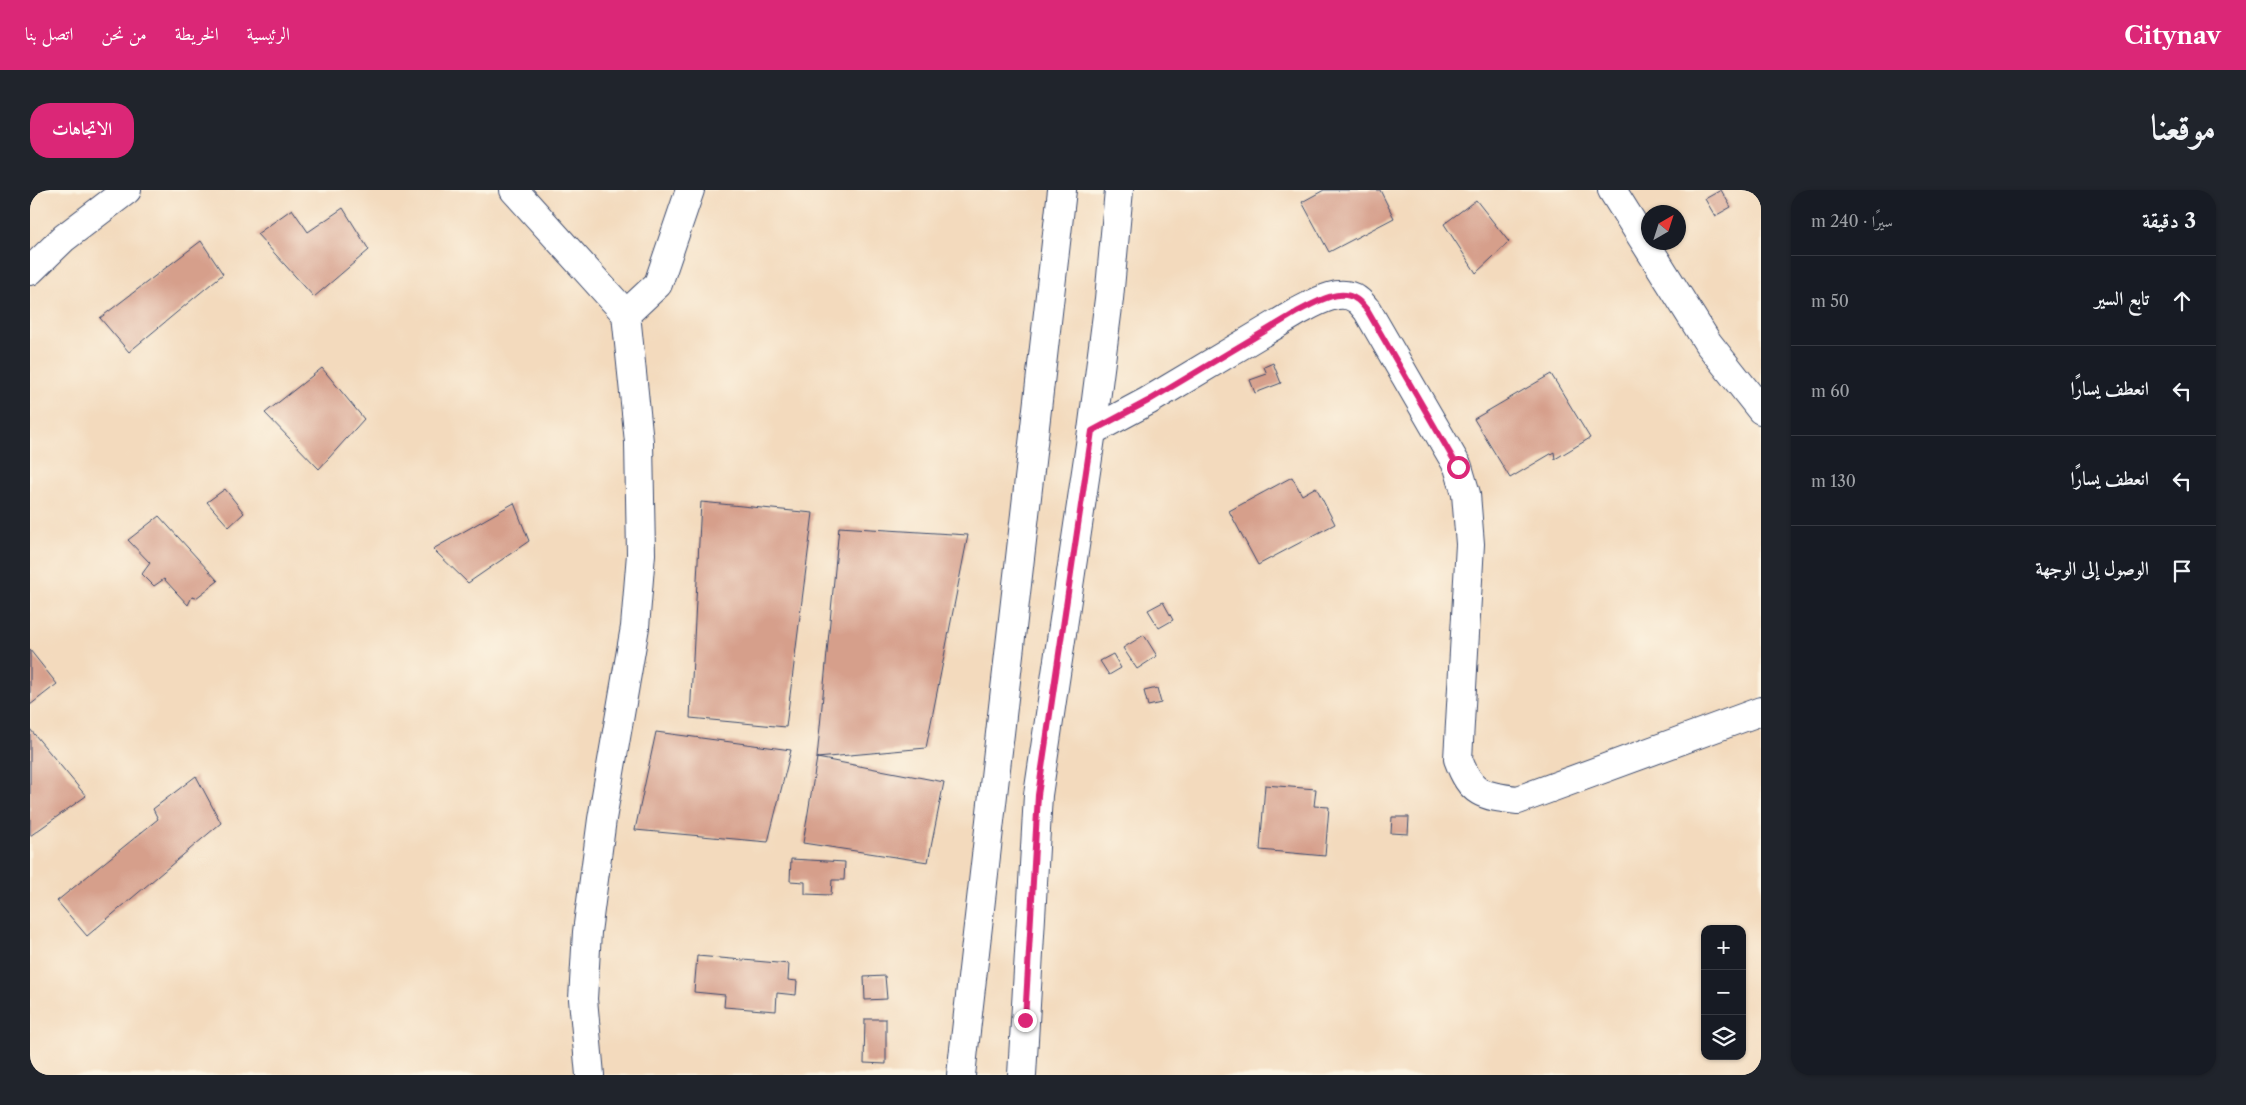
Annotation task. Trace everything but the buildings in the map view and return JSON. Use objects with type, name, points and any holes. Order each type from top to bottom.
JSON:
[{"type":"street","points":[[30,271],[64,238],[127,190]]},
{"type":"street","points":[[514,190],[626,314],[639,442],[641,554],[635,627],[602,819],[587,932],[583,999],[590,1075]]},
{"type":"street","points":[[626,314],[658,284],[690,190]]},
{"type":"street","points":[[961,1075],[1062,190]]},
{"type":"street","points":[[1022,1075],[1038,795],[1092,431],[1109,299],[1119,190]]},
{"type":"street","points":[[1612,190],[1708,343],[1761,410]]},
{"type":"street","points":[[1092,431],[1148,401],[1318,301],[1341,295],[1356,298],[1367,310],[1458,467],[1466,494],[1470,544],[1458,759],[1466,779],[1477,790],[1494,797],[1518,800],[1761,711]]},
{"type":"route","points":[[1025,1020],[1038,795],[1092,431],[1148,401],[1297,312],[1318,301],[1341,295],[1356,298],[1367,310],[1458,467]]}]
